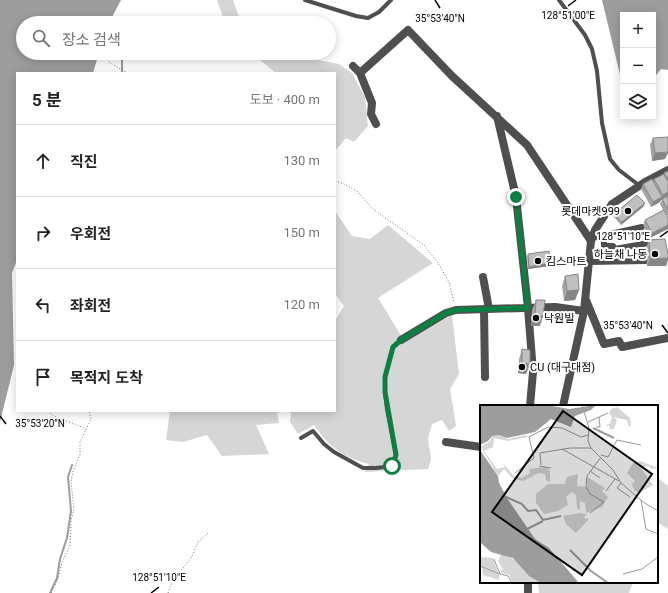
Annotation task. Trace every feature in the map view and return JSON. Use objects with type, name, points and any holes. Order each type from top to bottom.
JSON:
[{"type":"street","points":[[360,73],[408,30],[452,76],[527,145],[592,239]]},
{"type":"street","points":[[353,66],[360,73],[372,103],[371,114],[376,124]]},
{"type":"street","points":[[497,116],[516,197],[528,308],[533,372],[530,405]]},
{"type":"street","points":[[563,405],[584,311],[589,261],[592,239],[595,230],[612,204],[668,170]]},
{"type":"street","points":[[592,239],[642,227]]},
{"type":"street","points":[[604,235],[604,246],[613,246],[615,249],[660,241]]},
{"type":"street","points":[[613,259],[615,249]]},
{"type":"street","points":[[613,259],[646,260],[589,261],[613,259]]},
{"type":"street","points":[[483,277],[487,309],[485,377]]},
{"type":"street","points":[[585,299],[604,344],[619,341],[622,347],[668,338]]},
{"type":"street","points":[[401,340],[446,313],[456,310],[555,307],[584,311]]},
{"type":"street","points":[[446,442],[480,447]]},
{"type":"lane","points":[[305,0],[356,16],[368,18],[378,12],[391,0]]},
{"type":"lane","points":[[559,0],[585,35],[592,49],[597,71],[602,123],[610,159],[619,170],[640,186]]},
{"type":"lane","points":[[301,438],[313,431],[324,444],[334,452],[363,468],[392,466],[396,455],[387,409],[385,377],[393,347],[401,340]]},
{"type":"path","points":[[109,62],[125,72]]},
{"type":"path","points":[[336,181],[358,192],[373,209],[424,245],[438,263],[449,282],[456,310]]},
{"type":"path","points":[[49,412],[53,417],[79,425],[86,431]]},
{"type":"path","points":[[51,593],[58,579],[62,562],[70,546],[71,521],[74,509],[71,482],[73,471],[80,455],[80,442],[90,419],[89,412]]},
{"type":"path","points":[[168,593],[172,582],[191,558],[198,542],[208,533]]},
{"type":"shaded area","points":[[0,0],[121,0],[113,16],[16,16],[16,60],[97,60],[93,72],[16,72],[16,263],[12,273],[14,365],[0,422]]},
{"type":"shaded area","points":[[217,0],[233,0],[239,16],[223,16]]},
{"type":"shaded area","points":[[602,0],[668,0],[668,70],[661,69],[656,75],[656,12],[620,12],[620,75]]},
{"type":"shaded area","points":[[260,60],[318,60],[339,64],[352,73],[365,97],[368,126],[354,142],[346,138],[336,150],[336,72],[275,72]]},
{"type":"shaded area","points":[[336,212],[352,236],[370,239],[388,225],[433,263],[378,298],[405,342],[452,315],[459,374],[450,389],[456,426],[449,431],[442,420],[432,424],[428,439],[431,459],[428,469],[365,472],[369,464],[351,458],[337,450],[325,439],[314,425],[298,434],[290,422],[291,412],[336,412],[336,319],[344,306],[336,295]]},
{"type":"shaded area","points":[[170,412],[277,412],[279,423],[256,425],[269,454],[222,456],[207,435],[183,442],[166,440]]},
{"type":"shaded area","points":[[658,478],[668,486],[668,529],[658,523]]},
{"type":"shaded area","points":[[538,583],[633,583],[629,593],[539,593]]},
{"type":"building","points":[[668,137],[668,152],[655,153],[653,138]]},
{"type":"building","points":[[668,171],[668,180],[664,173]]},
{"type":"building","points":[[664,174],[668,182],[668,192],[663,195],[654,179]]},
{"type":"building","points":[[652,179],[662,197],[653,202],[643,184]]},
{"type":"building","name":"롯데마켓999","points":[[637,195],[645,203],[622,222],[614,214]]},
{"type":"building","points":[[668,196],[668,210],[662,199]]},
{"type":"building","points":[[664,210],[668,218],[668,225],[652,233],[645,220]]},
{"type":"building","points":[[665,239],[668,258],[650,259],[649,240]]},
{"type":"building","name":"킴스마트","points":[[549,251],[551,263],[529,267],[528,254]]},
{"type":"building","points":[[578,274],[579,290],[567,291],[565,276]]},
{"type":"building","points":[[536,300],[545,300],[543,316],[535,316]]},
{"type":"building","points":[[522,349],[530,350],[530,364],[522,363]]},
{"type":"waterway","points":[[122,60],[122,72]]},
{"type":"waterway","points":[[50,593],[57,578],[60,559],[67,538],[71,511],[68,477],[72,465]]},
{"type":"place","name":"롯데마켓999","points":[[628,211]]},
{"type":"place","name":"하늘채 나동","points":[[655,254]]},
{"type":"place","name":"킴스마트","points":[[538,261]]},
{"type":"place","name":"낙원빌","points":[[536,318]]},
{"type":"place","name":"CU (대구대점)","points":[[522,367]]},
{"type":"route","points":[[392,466],[396,455],[387,409],[385,377],[393,347],[401,340],[446,313],[456,310],[528,308],[516,197]]}]
